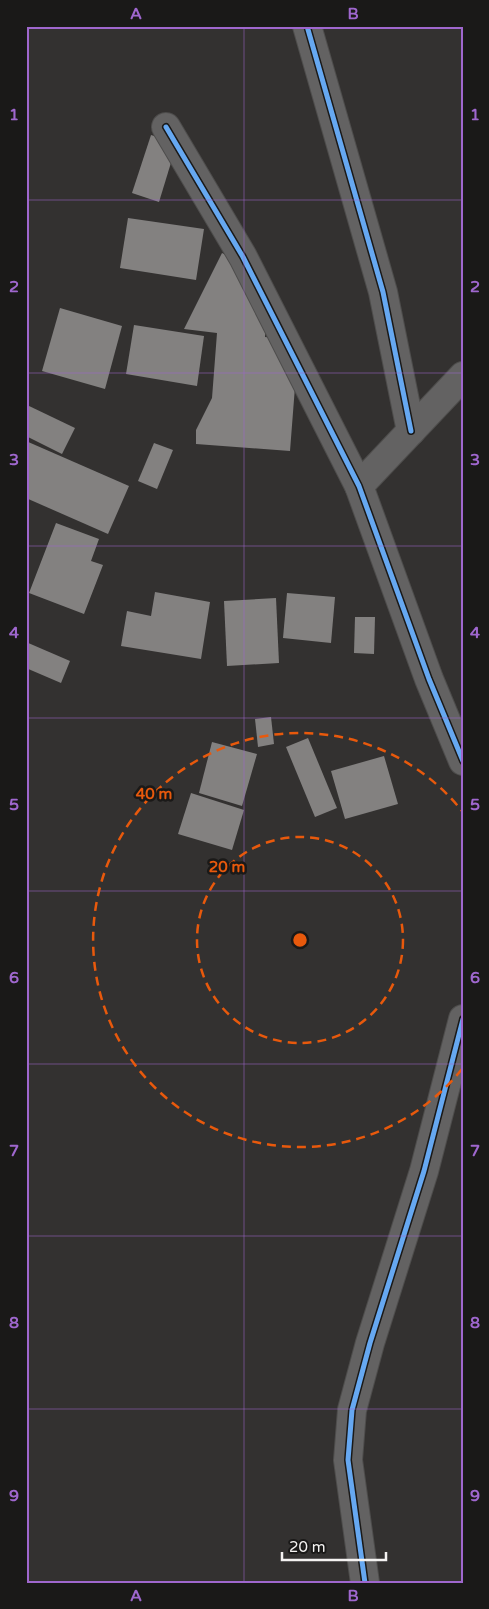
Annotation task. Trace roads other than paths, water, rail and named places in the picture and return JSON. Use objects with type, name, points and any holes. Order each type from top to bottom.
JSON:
[{"type":"street","points":[[307,26],[383,292],[411,431]]},
{"type":"street","points":[[166,127],[243,257],[359,486],[429,679],[463,761]]},
{"type":"street","points":[[359,486],[463,376]]},
{"type":"street","points":[[365,1583],[348,1460],[352,1410],[370,1343],[424,1171],[463,1019]]}]
